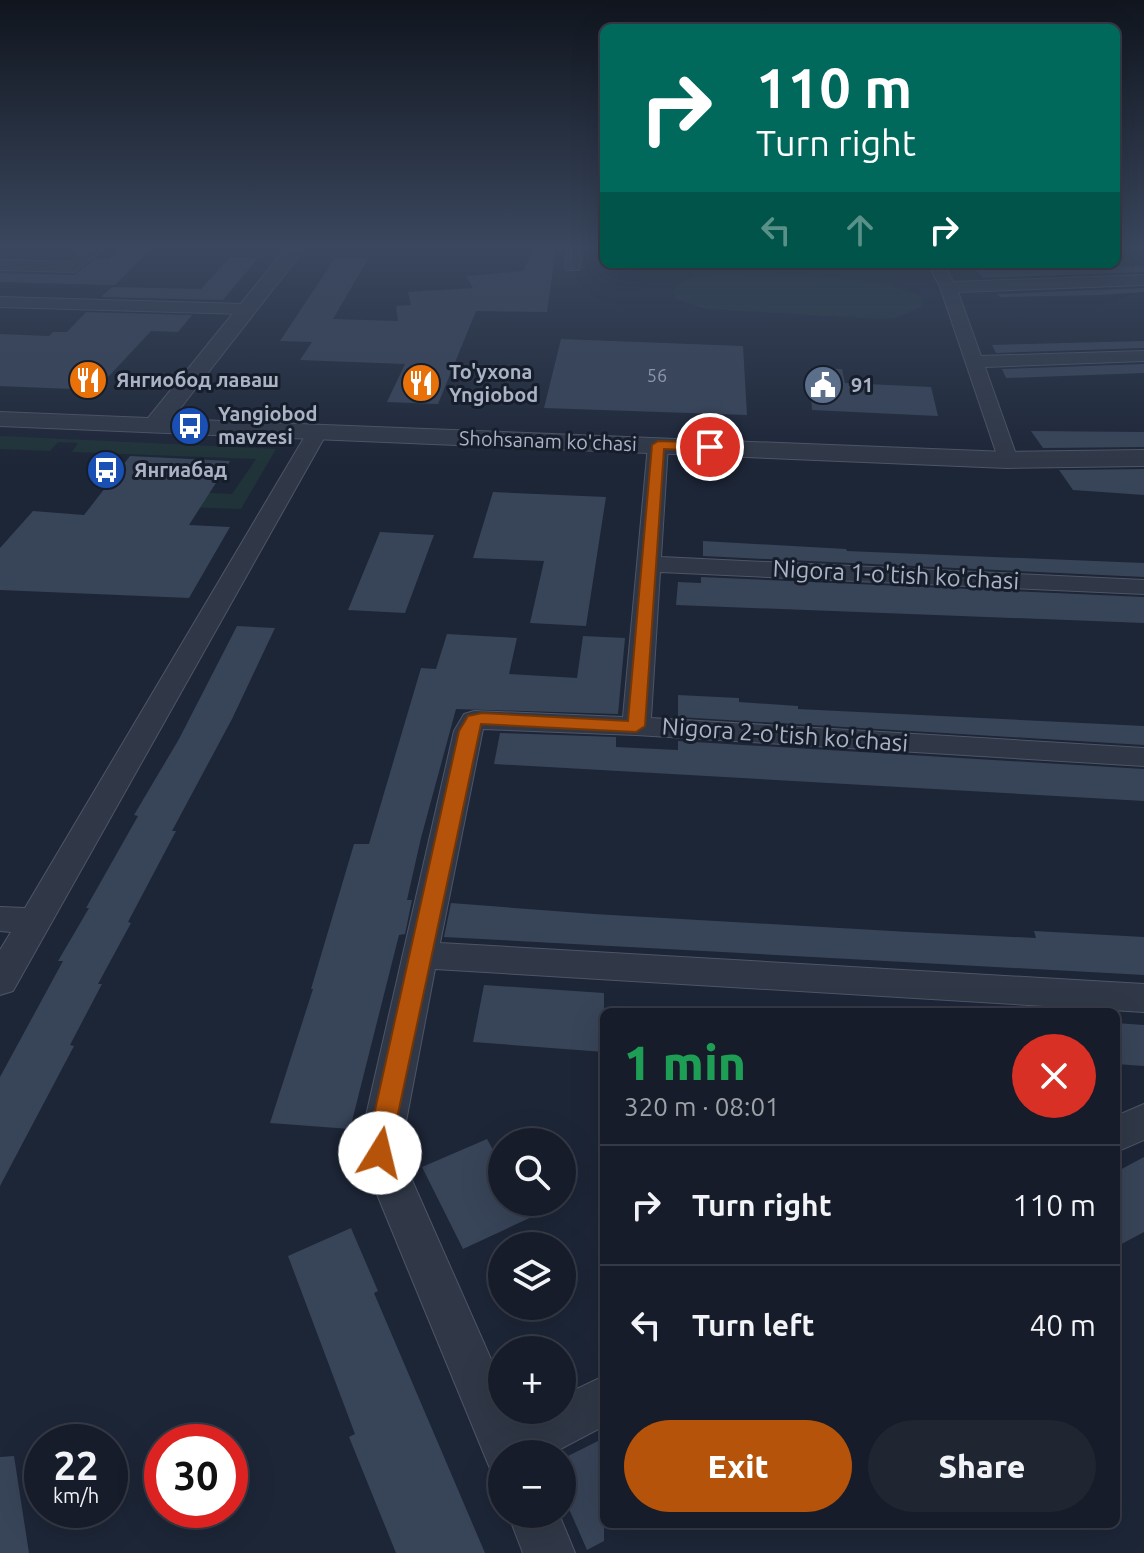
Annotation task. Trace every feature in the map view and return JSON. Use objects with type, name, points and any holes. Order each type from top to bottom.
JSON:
[{"type":"street","points":[[155,425],[237,320]]},
{"type":"street","points":[[959,320],[1007,460]]},
{"type":"street","points":[[972,362],[1144,356]]},
{"type":"street","name":"Shohsanam ko'chasi","points":[[0,419],[1007,460],[1144,458]]},
{"type":"street","points":[[0,981],[318,431]]},
{"type":"street","points":[[636,726],[658,445]]},
{"type":"street","name":"Nigora 1-o'tish ko'chasi","points":[[649,564],[1144,587]]},
{"type":"street","name":"Nigora 2-o'tish ko'chasi","points":[[502,1440],[380,1153],[468,731],[474,720],[636,726],[1144,757]]},
{"type":"street","points":[[0,919],[34,921]]},
{"type":"street","points":[[422,955],[1144,998]]},
{"type":"street","points":[[1120,1133],[1144,1121]]},
{"type":"street","name":"Nigora 2-o'tish ko'chasi","points":[[529,1440],[600,1402]]},
{"type":"street","points":[[539,1528],[549,1553]]},
{"type":"green space","points":[[0,436],[276,449],[241,509],[125,505],[137,489],[232,494],[256,459],[72,452],[78,443],[58,442],[50,451],[0,449]]},
{"type":"building","points":[[78,320],[187,320],[178,332],[151,331],[96,390],[0,386],[0,334],[49,336],[53,332],[67,332]]},
{"type":"building","points":[[294,320],[472,320],[438,404],[387,402],[405,364],[300,360],[312,342],[280,341]]},
{"type":"building","points":[[561,339],[743,346],[747,415],[544,408]]},
{"type":"building","points":[[1144,341],[1144,348],[996,353],[992,345]]},
{"type":"building","points":[[1144,364],[1144,373],[1006,378],[1002,369]]},
{"type":"building","points":[[815,368],[842,369],[845,383],[931,387],[938,416],[812,410],[810,381],[817,382]]},
{"type":"building","points":[[1031,431],[1144,432],[1144,447],[1043,448]]},
{"type":"building","points":[[130,456],[230,461],[189,525],[230,527],[189,598],[0,590],[0,548],[33,511],[84,515]]},
{"type":"building","points":[[1144,469],[1144,495],[1073,490],[1059,470]]},
{"type":"building","points":[[493,492],[606,497],[586,626],[530,623],[544,561],[473,558]]},
{"type":"building","points":[[380,532],[434,535],[405,613],[348,610]]},
{"type":"building","points":[[703,541],[847,551],[1144,563],[1144,577],[703,556]]},
{"type":"building","points":[[701,577],[1144,597],[1144,623],[676,605],[678,582],[701,583]]},
{"type":"building","points":[[237,626],[275,628],[98,984],[102,984],[70,1045],[74,1046],[0,1186],[0,1077],[63,961],[58,961],[89,908],[86,908],[138,816],[134,815],[179,739]]},
{"type":"building","points":[[447,634],[517,638],[509,674],[577,678],[583,636],[625,638],[618,714],[456,709],[421,838],[407,900],[412,900],[405,934],[399,935],[350,1129],[270,1123],[313,989],[354,844],[369,844],[421,668],[436,669]]},
{"type":"building","points":[[678,695],[739,698],[739,702],[798,706],[798,709],[1144,726],[1144,745],[678,717]]},
{"type":"building","points":[[500,733],[616,737],[616,747],[678,750],[678,741],[1144,769],[1144,801],[494,764]]},
{"type":"building","points":[[451,903],[909,932],[1036,938],[1034,931],[1144,937],[1144,975],[444,937]]},
{"type":"building","points":[[484,985],[604,993],[604,1008],[600,1008],[600,1052],[473,1042]]},
{"type":"building","points":[[1120,1023],[1144,1025],[1144,1066],[1120,1064]]},
{"type":"building","points":[[487,1139],[488,1216],[534,1216],[500,1232],[488,1232],[488,1237],[463,1249],[422,1167]]},
{"type":"building","points":[[1144,1157],[1144,1232],[1120,1245],[1120,1170]]},
{"type":"building","points":[[351,1228],[378,1291],[374,1293],[485,1553],[396,1553],[349,1437],[355,1434],[288,1256]]},
{"type":"building","points":[[600,1440],[600,1528],[604,1528],[604,1541],[587,1550],[576,1525],[576,1452]]},
{"type":"building","points":[[14,1456],[29,1553],[0,1553],[0,1457]]},
{"type":"place","name":"Янгиобод лаваш","points":[[88,380]]},
{"type":"place","name":"To'yxona Yngiobod","points":[[421,383]]},
{"type":"place","name":"91","points":[[823,385]]},
{"type":"place","name":"Yangiobod mavzesi","points":[[190,426]]},
{"type":"place","name":"Янгиабад","points":[[106,470]]},
{"type":"route","points":[[380,1153],[468,731],[474,720],[482,719],[636,726],[658,445],[710,447]]}]
